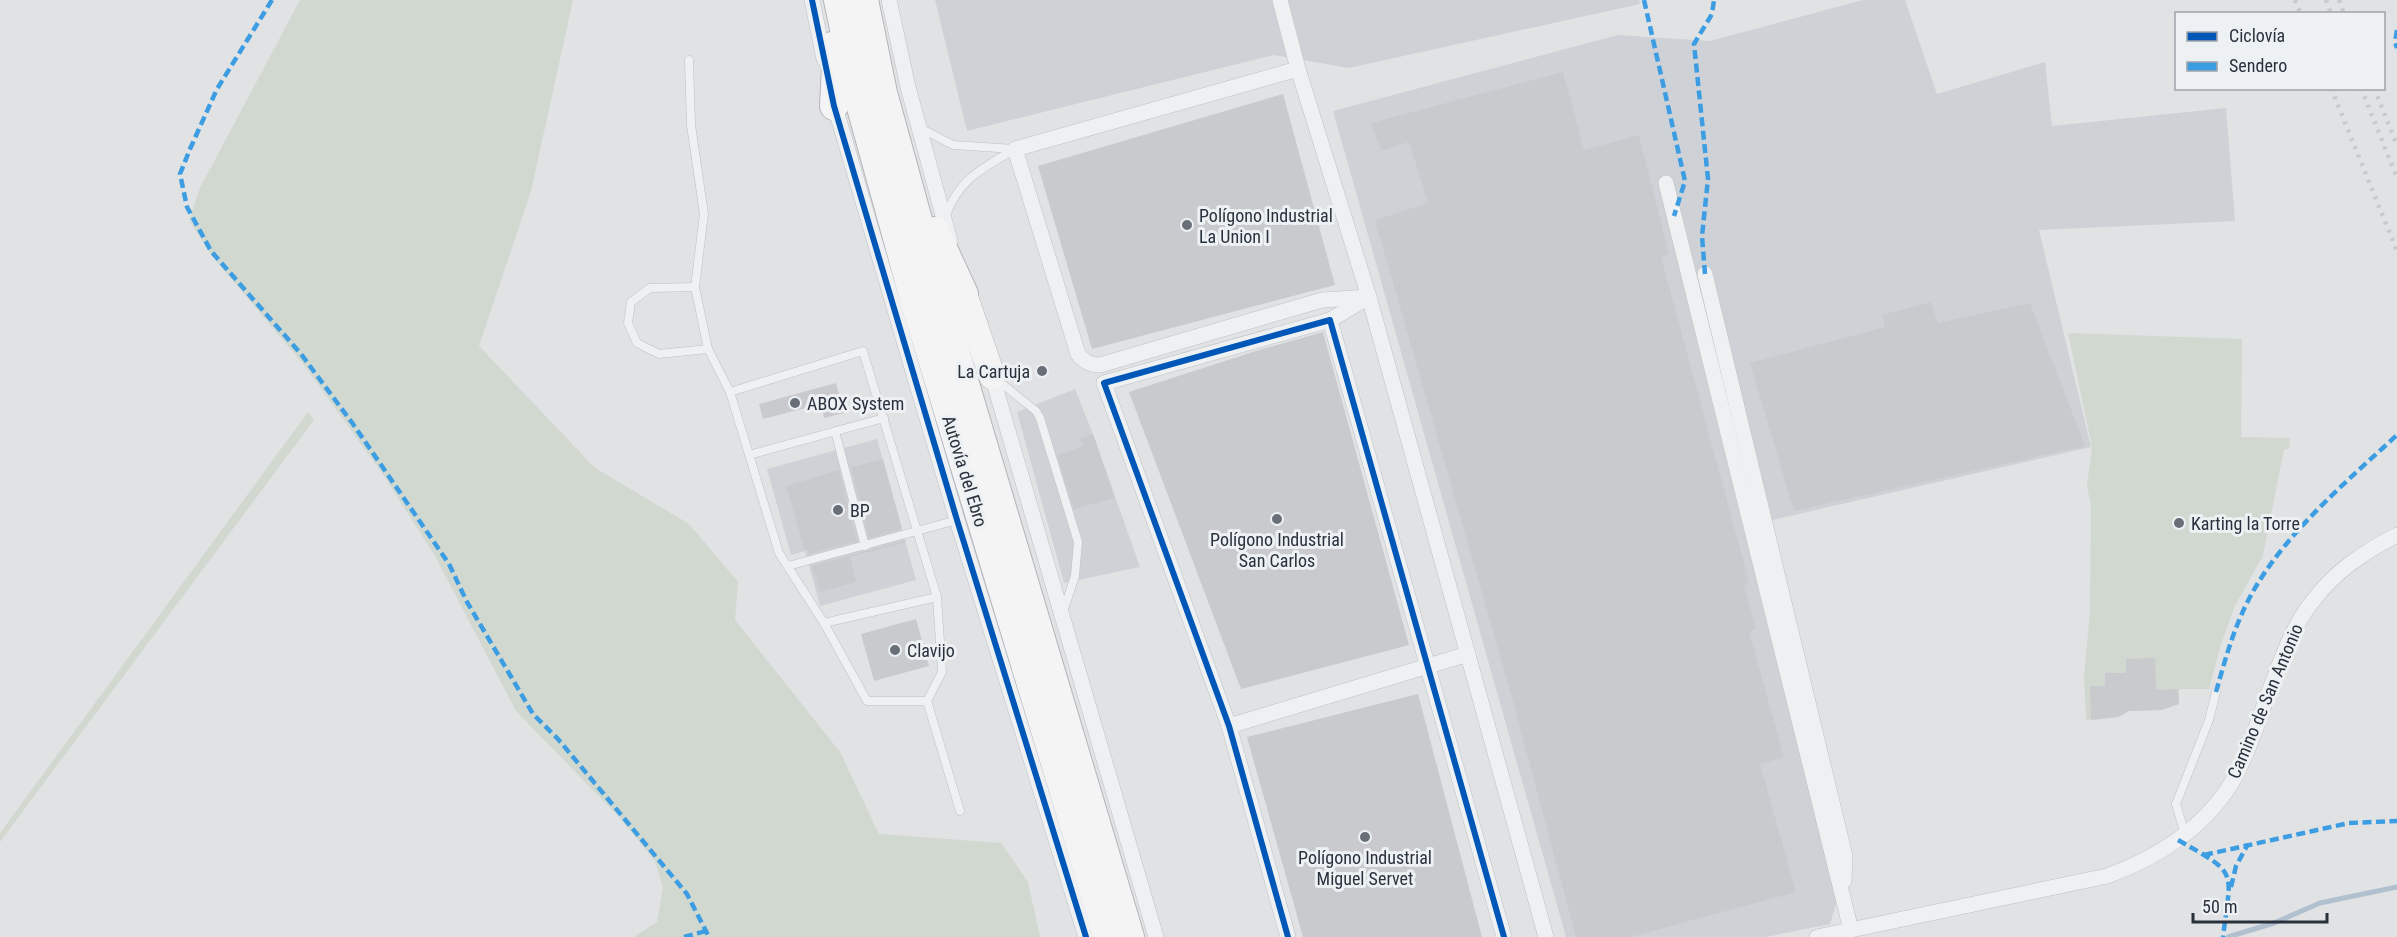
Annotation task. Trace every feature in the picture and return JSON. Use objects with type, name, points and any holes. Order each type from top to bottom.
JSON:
[{"type":"highway","points":[[823,0],[836,66],[834,106]]},
{"type":"highway","name":"Autovía del Ebro","points":[[838,0],[859,100],[916,306],[1108,937]]},
{"type":"highway","name":"Autovía del Ebro","points":[[864,0],[883,93],[940,300],[1130,937]]},
{"type":"highway","points":[[899,151],[964,294],[992,376]]},
{"type":"street","points":[[812,0],[834,106],[957,520],[1086,937]]},
{"type":"street","points":[[889,0],[908,87],[964,294]]},
{"type":"street","points":[[1280,0],[1298,69],[1369,297],[1546,937]]},
{"type":"street","points":[[1298,69],[1016,149],[1078,354],[1083,361],[1091,365],[1100,365],[1323,300],[1369,297]]},
{"type":"street","points":[[1666,183],[1851,930]]},
{"type":"street","points":[[1705,274],[1845,856],[1843,896]]},
{"type":"street","points":[[1288,937],[1229,726],[1104,384],[1330,320],[1369,297]]},
{"type":"street","points":[[1330,320],[1504,937]]},
{"type":"street","points":[[992,376],[1156,937]]},
{"type":"street","name":"Camino de San Antonio","points":[[1817,937],[2108,876],[2150,857],[2185,834],[2203,820],[2224,794],[2240,765],[2297,624],[2312,601],[2335,574],[2362,554],[2397,534]]},
{"type":"street","points":[[1229,726],[1468,654]]},
{"type":"lane","points":[[689,60],[691,125],[704,214],[695,287],[708,349],[730,392],[779,553],[824,623],[867,701],[927,701]]},
{"type":"lane","points":[[920,128],[953,145],[1016,149]]},
{"type":"lane","points":[[944,219],[954,195],[967,180],[987,165],[1016,149]]},
{"type":"lane","points":[[695,287],[650,288],[631,302],[628,323],[637,344],[659,354],[708,349]]},
{"type":"lane","points":[[730,392],[863,351],[937,597],[942,672],[927,701],[960,811]]},
{"type":"lane","points":[[992,376],[1036,411],[1040,418],[1076,534],[1078,557],[1075,576],[1062,613]]},
{"type":"lane","points":[[749,456],[884,418]]},
{"type":"lane","points":[[836,432],[865,546]]},
{"type":"lane","points":[[788,566],[957,520]]},
{"type":"lane","points":[[824,623],[937,597]]},
{"type":"lane","points":[[2185,834],[2176,804],[2209,720],[2216,692]]},
{"type":"shaded area","points":[[300,0],[573,0],[531,191],[479,346],[595,468],[689,524],[738,582],[735,620],[840,752],[879,834],[1001,843],[1028,882],[1040,937],[634,937],[657,922],[663,888],[655,861],[619,817],[516,711],[435,556],[382,473],[304,365],[211,255],[189,220],[200,188]]},
{"type":"shaded area","points":[[935,0],[1639,0],[1640,4],[1349,68],[1274,55],[967,131]]},
{"type":"shaded area","points":[[1863,0],[1905,0],[1937,94],[2045,62],[2052,126],[2226,108],[2235,221],[2039,230],[2091,447],[1772,520],[1850,855],[1830,924],[1766,937],[1566,937],[1333,111],[1618,35],[1710,41]]},
{"type":"shaded area","name":"Karting la Torre","points":[[2068,333],[2242,339],[2241,437],[2290,438],[2289,449],[2284,449],[2263,555],[2235,606],[2221,644],[2209,689],[2179,689],[2179,704],[2161,710],[2129,711],[2118,717],[2086,720],[2084,676],[2090,613],[2091,506],[2087,486],[2092,447]]},
{"type":"shaded area","points":[[1075,389],[1140,567],[1064,583],[1017,412]]},
{"type":"shaded area","points":[[308,412],[314,420],[0,842],[0,833]]},
{"type":"shaded area","name":"BP","points":[[877,439],[916,580],[820,606],[805,551],[791,555],[767,469]]},
{"type":"building","points":[[1563,72],[1584,150],[1639,135],[1669,254],[1661,257],[1749,582],[1744,585],[1756,629],[1749,632],[1784,757],[1760,764],[1796,892],[1631,937],[1576,937],[1512,698],[1375,220],[1428,203],[1409,142],[1381,151],[1371,123]]},
{"type":"building","name":"Polígono Industrial La Union I","points":[[1283,94],[1335,285],[1092,349],[1038,166]]},
{"type":"building","points":[[1931,302],[1938,323],[2030,303],[2085,446],[1794,511],[1750,363],[1885,327],[1882,315]]},
{"type":"building","name":"Polígono Industrial San Carlos","points":[[1323,332],[1409,645],[1241,689],[1129,392]]},
{"type":"building","points":[[836,383],[844,413],[824,418],[821,404],[763,419],[759,404]]},
{"type":"building","points":[[1093,434],[1115,498],[1074,509],[1057,455],[1081,447],[1083,445],[1080,438]]},
{"type":"building","points":[[883,459],[902,529],[869,538],[851,467]]},
{"type":"building","points":[[839,470],[857,541],[809,554],[808,550],[805,551],[786,486]]},
{"type":"building","points":[[905,540],[906,542],[850,557],[856,582],[820,592],[812,566]]},
{"type":"building","name":"Clavijo","points":[[916,619],[929,666],[874,681],[861,634]]},
{"type":"building","points":[[2155,658],[2156,690],[2178,689],[2179,704],[2161,710],[2129,711],[2118,717],[2091,720],[2090,686],[2105,686],[2105,673],[2126,673],[2126,659]]},
{"type":"building","name":"Polígono Industrial Miguel Servet","points":[[1418,694],[1482,937],[1303,937],[1247,737]]},
{"type":"waterway","points":[[2228,937],[2274,923],[2320,903],[2397,887]]},
{"type":"railway","points":[[2295,0],[2300,12]]},
{"type":"railway","points":[[2326,0],[2330,12]]},
{"type":"railway","points":[[2339,0],[2343,12]]},
{"type":"railway","points":[[2332,90],[2397,251]]},
{"type":"railway","points":[[2362,90],[2397,178]]},
{"type":"railway","points":[[2375,90],[2397,145]]},
{"type":"marked path","points":[[272,0],[217,89],[190,149],[180,174],[187,207],[211,251],[301,354],[353,424],[449,564],[467,602],[533,714],[558,739],[687,894],[709,937]]},
{"type":"marked path","points":[[1644,0],[1685,181],[1674,216]]},
{"type":"marked path","points":[[1705,274],[1702,236],[1708,179],[1694,44],[1712,14],[1714,0]]},
{"type":"marked path","points":[[2397,30],[2395,42],[2397,48]]},
{"type":"marked path","points":[[2216,692],[2239,620],[2264,574],[2317,510],[2397,435]]},
{"type":"marked path","points":[[2204,855],[2349,823],[2397,821]]},
{"type":"marked path","points":[[2178,840],[2212,860],[2222,868],[2227,876],[2229,886],[2223,937]]},
{"type":"marked path","points":[[2231,887],[2236,866],[2248,844]]},
{"type":"marked path","points":[[684,937],[706,931]]},
{"type":"cycle path","points":[[812,0],[834,106],[957,520],[1086,937]]},
{"type":"cycle path","points":[[1288,937],[1229,726],[1104,383],[1330,320],[1504,937]]},
{"type":"place","name":"Polígono Industrial La Union I","points":[[1187,225]]},
{"type":"place","name":"La Cartuja","points":[[1042,371]]},
{"type":"place","name":"ABOX System","points":[[795,403]]},
{"type":"place","name":"BP","points":[[838,510]]},
{"type":"place","name":"Polígono Industrial San Carlos","points":[[1277,519]]},
{"type":"place","name":"Karting la Torre","points":[[2179,523]]},
{"type":"place","name":"Clavijo","points":[[895,650]]},
{"type":"place","name":"Polígono Industrial Miguel Servet","points":[[1365,837]]}]
